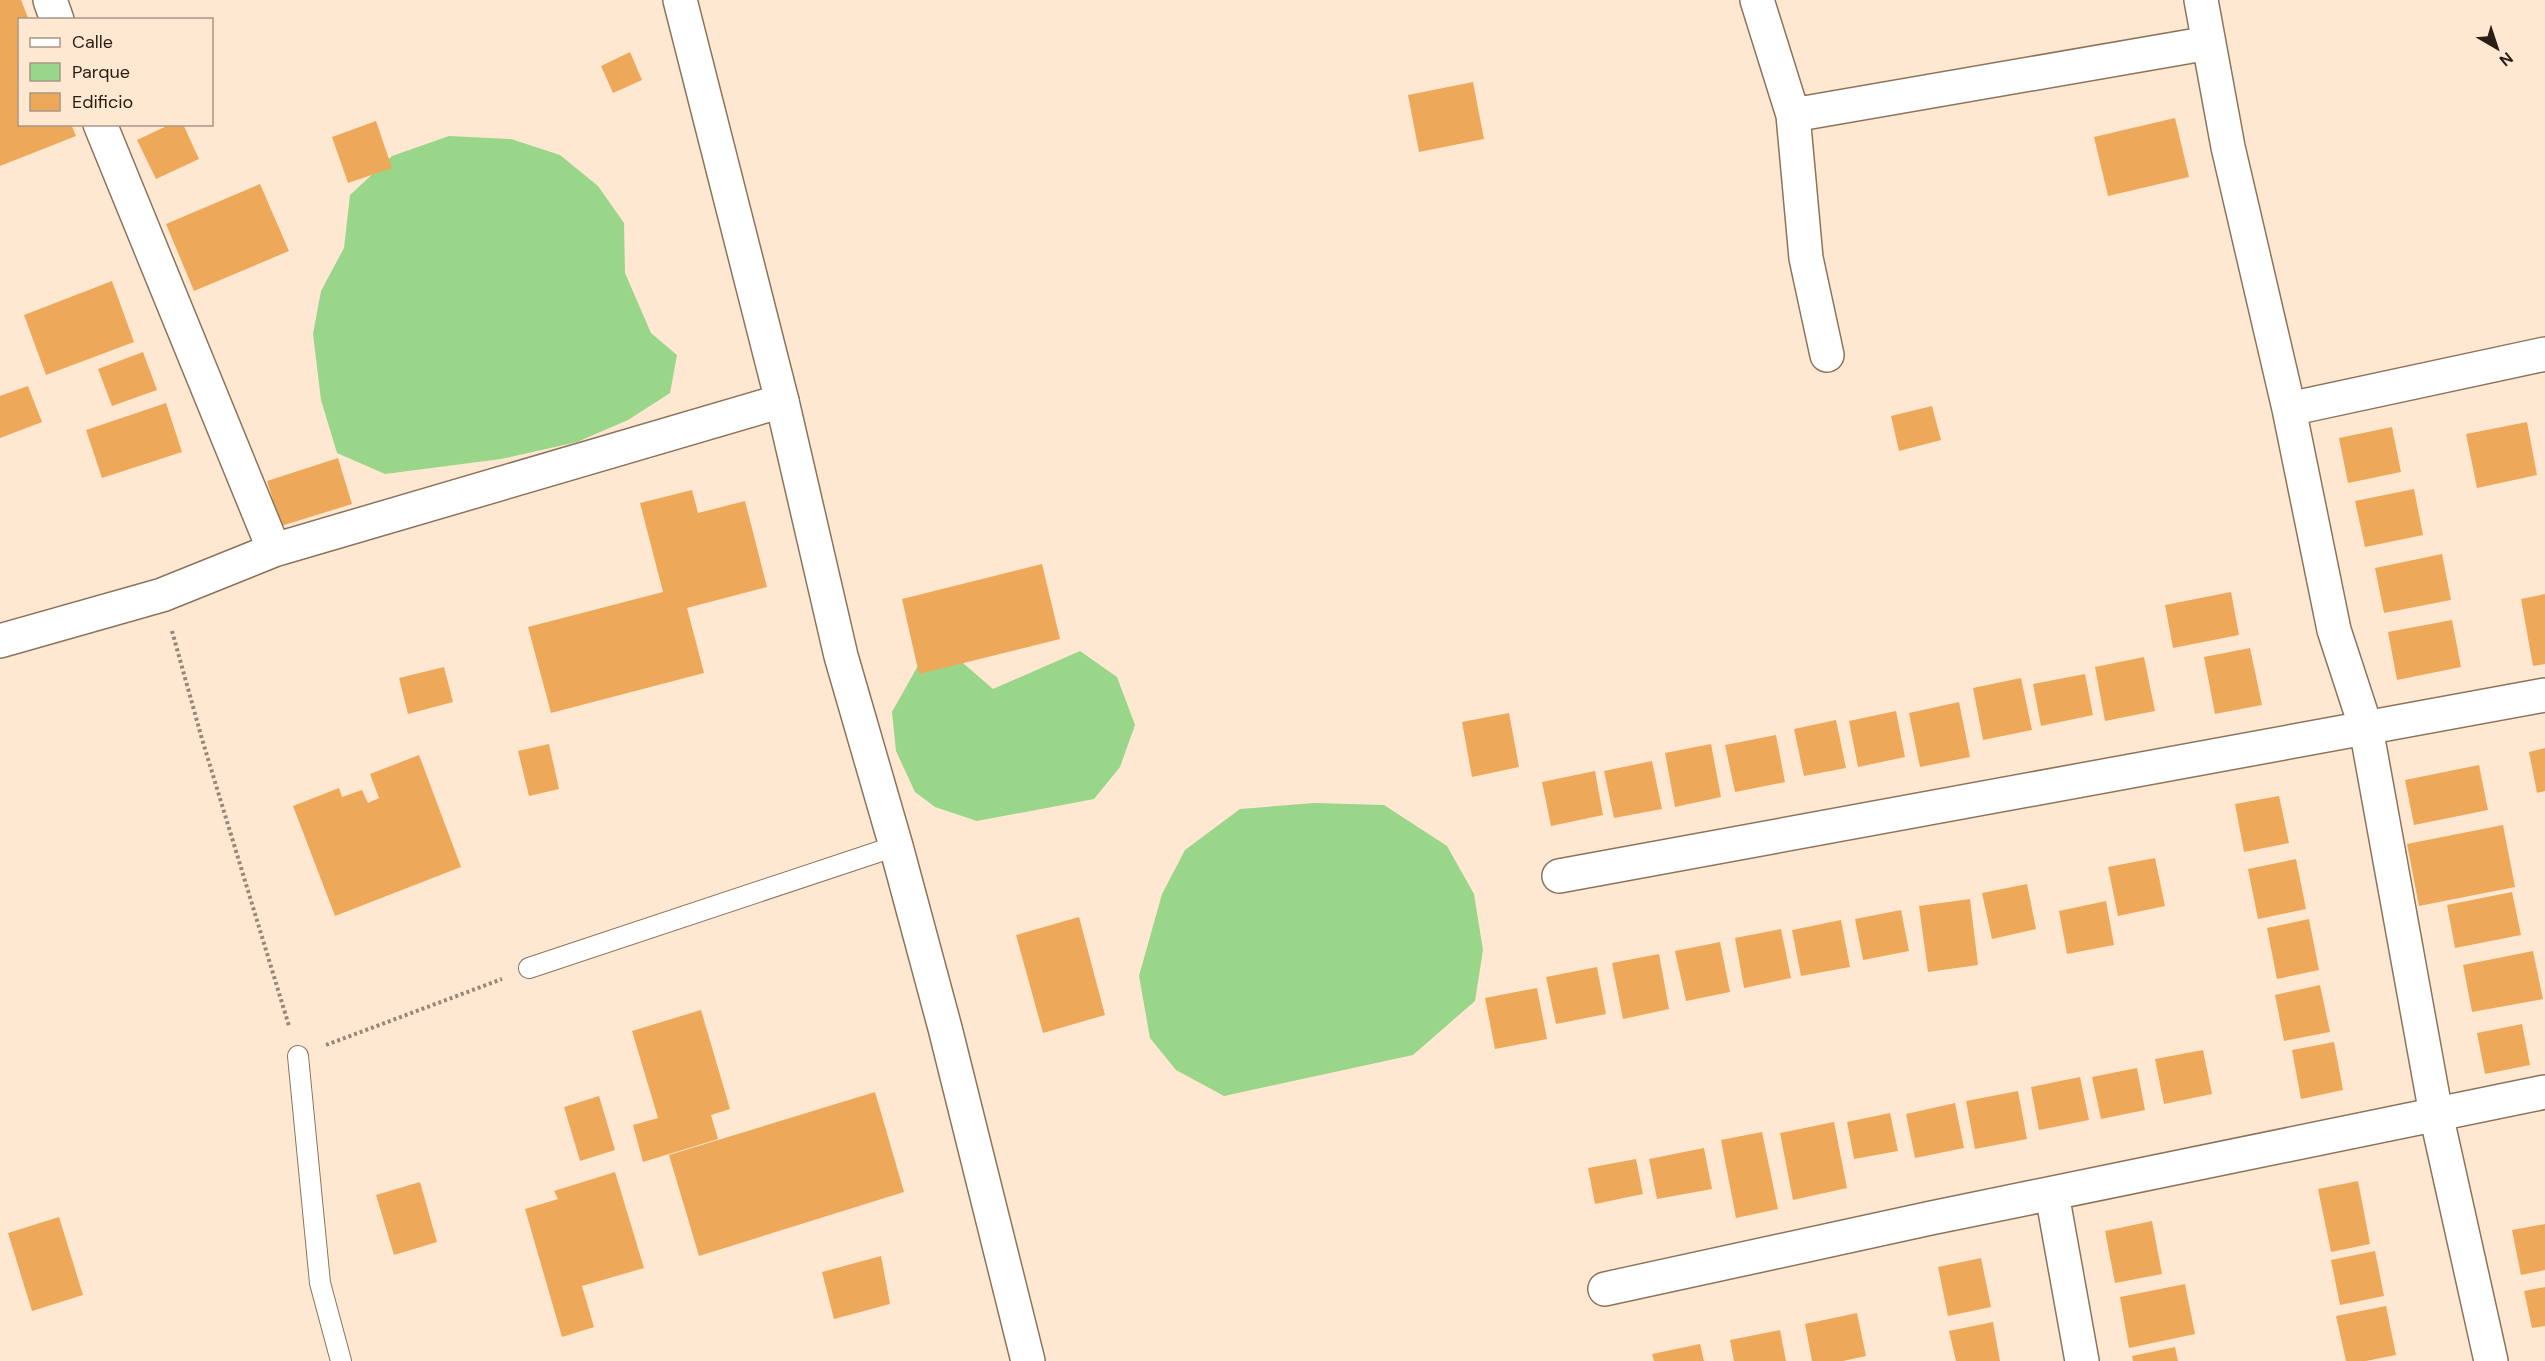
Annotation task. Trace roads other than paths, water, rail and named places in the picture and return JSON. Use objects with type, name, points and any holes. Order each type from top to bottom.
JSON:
[{"type":"street","points":[[50,0],[56,18]]},
{"type":"street","points":[[680,0],[782,401],[841,656],[896,846],[945,1028],[1028,1361]]},
{"type":"street","points":[[1757,0],[1793,115],[1806,258],[1827,355]]},
{"type":"street","points":[[2201,0],[2228,147],[2289,409],[2334,630],[2366,728],[2436,1114],[2491,1361]]},
{"type":"street","points":[[1793,115],[2209,44]]},
{"type":"street","points":[[101,126],[274,550]]},
{"type":"street","points":[[2289,409],[2545,354]]},
{"type":"street","points":[[0,641],[162,595],[274,550],[782,401]]},
{"type":"street","points":[[1559,876],[2545,695]]},
{"type":"street","points":[[1605,1289],[2545,1092]]},
{"type":"street","points":[[2052,1194],[2082,1361]]},
{"type":"lane","points":[[529,968],[896,846]]},
{"type":"lane","points":[[298,1056],[320,1283],[341,1361]]}]
